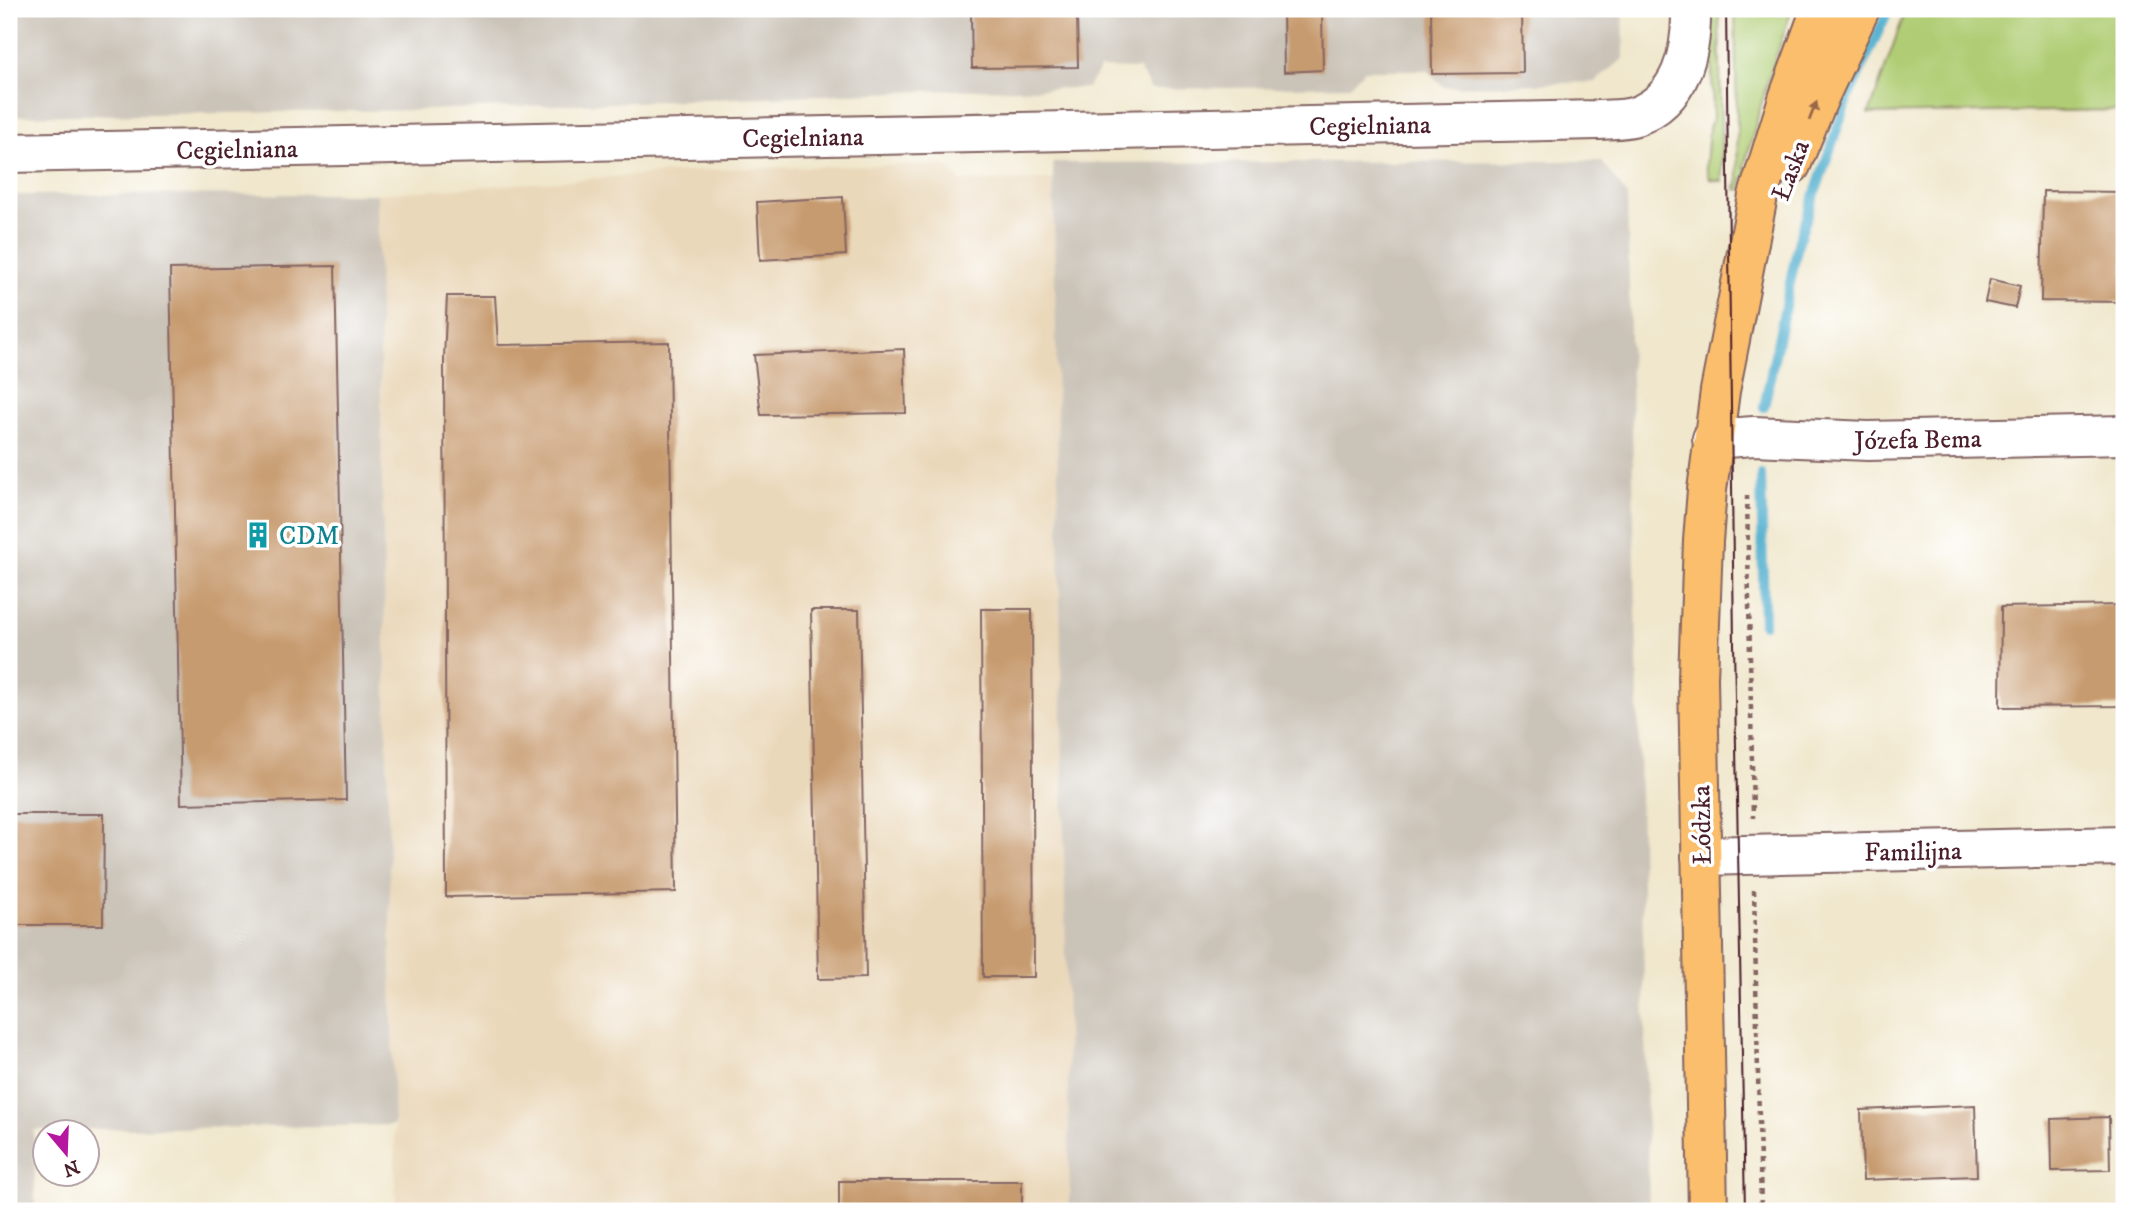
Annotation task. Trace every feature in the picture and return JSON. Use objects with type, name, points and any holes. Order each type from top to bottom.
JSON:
[{"type":"main road","name":"Łaska","points":[[1712,439],[1758,196],[1789,96],[1821,9]]},
{"type":"main road","name":"Łaska","points":[[1730,336],[1794,158],[1860,9]]},
{"type":"main road","name":"Łódzka","points":[[1708,1211],[1699,644],[1703,541],[1712,439]]},
{"type":"street","name":"Cegielniana","points":[[9,153],[1598,120],[1633,117],[1656,107],[1671,90],[1684,67],[1689,48],[1691,9]]},
{"type":"street","name":"Józefa Bema","points":[[1712,439],[1754,436],[1868,441],[2124,435]]},
{"type":"street","name":"Familijna","points":[[1701,856],[2124,846]]},
{"type":"path","points":[[1747,482],[1761,1211]]},
{"type":"shaded area","points":[[9,9],[1623,9],[1624,58],[1595,82],[1444,87],[1427,70],[1364,70],[1349,86],[1151,89],[1139,69],[1100,68],[1087,88],[949,90],[426,110],[9,116]]},
{"type":"shaded area","points":[[1601,161],[1627,195],[1649,1211],[1070,1211],[1053,163]]},
{"type":"shaded area","points":[[944,164],[961,181],[1053,180],[1070,1211],[396,1211],[377,194],[726,169]]},
{"type":"shaded area","points":[[377,194],[394,1125],[102,1129],[102,1118],[32,1118],[32,1188],[35,1188],[35,1211],[9,1211],[9,195]]},
{"type":"green space","points":[[1711,9],[1719,9],[1722,181],[1710,179],[1706,167],[1709,128],[1713,116]]},
{"type":"green space","points":[[1735,9],[1792,9],[1768,80],[1744,167],[1747,169],[1746,178],[1742,179],[1742,187],[1739,190],[1736,189]]},
{"type":"green space","points":[[1906,9],[2124,9],[2124,110],[1869,114]]},
{"type":"building","points":[[1283,9],[1322,9],[1323,70],[1284,72]]},
{"type":"building","points":[[1431,9],[1522,9],[1523,73],[1432,74]]},
{"type":"building","points":[[1077,13],[1078,67],[972,68],[971,14]]},
{"type":"building","points":[[2043,191],[2124,192],[2124,302],[2041,301]]},
{"type":"building","points":[[843,197],[846,255],[760,260],[757,202]]},
{"type":"building","name":"CDM","points":[[335,266],[346,800],[181,804],[170,269]]},
{"type":"building","points":[[1990,279],[2020,286],[2015,308],[1985,302]]},
{"type":"building","points":[[447,296],[495,296],[498,345],[669,342],[676,892],[446,897],[444,358]]},
{"type":"building","points":[[904,349],[906,413],[761,415],[754,355]]},
{"type":"building","points":[[2124,605],[2124,706],[2000,707],[2001,607]]},
{"type":"building","points":[[981,609],[1032,609],[1034,977],[983,977]]},
{"type":"building","points":[[811,610],[859,610],[866,978],[818,979]]},
{"type":"building","points":[[9,814],[104,814],[103,925],[9,925]]},
{"type":"building","points":[[1975,1105],[1977,1176],[1863,1180],[1861,1110]]},
{"type":"building","points":[[2109,1117],[2110,1170],[2052,1171],[2051,1119]]},
{"type":"building","points":[[839,1181],[1022,1181],[1022,1211],[839,1211]]},
{"type":"waterway","points":[[1764,407],[1799,240],[1847,100],[1889,9]]},
{"type":"waterway","points":[[1761,474],[1764,624]]},
{"type":"tram line","points":[[1726,9],[1745,1211]]},
{"type":"place","name":"CDM","points":[[258,535]]}]
